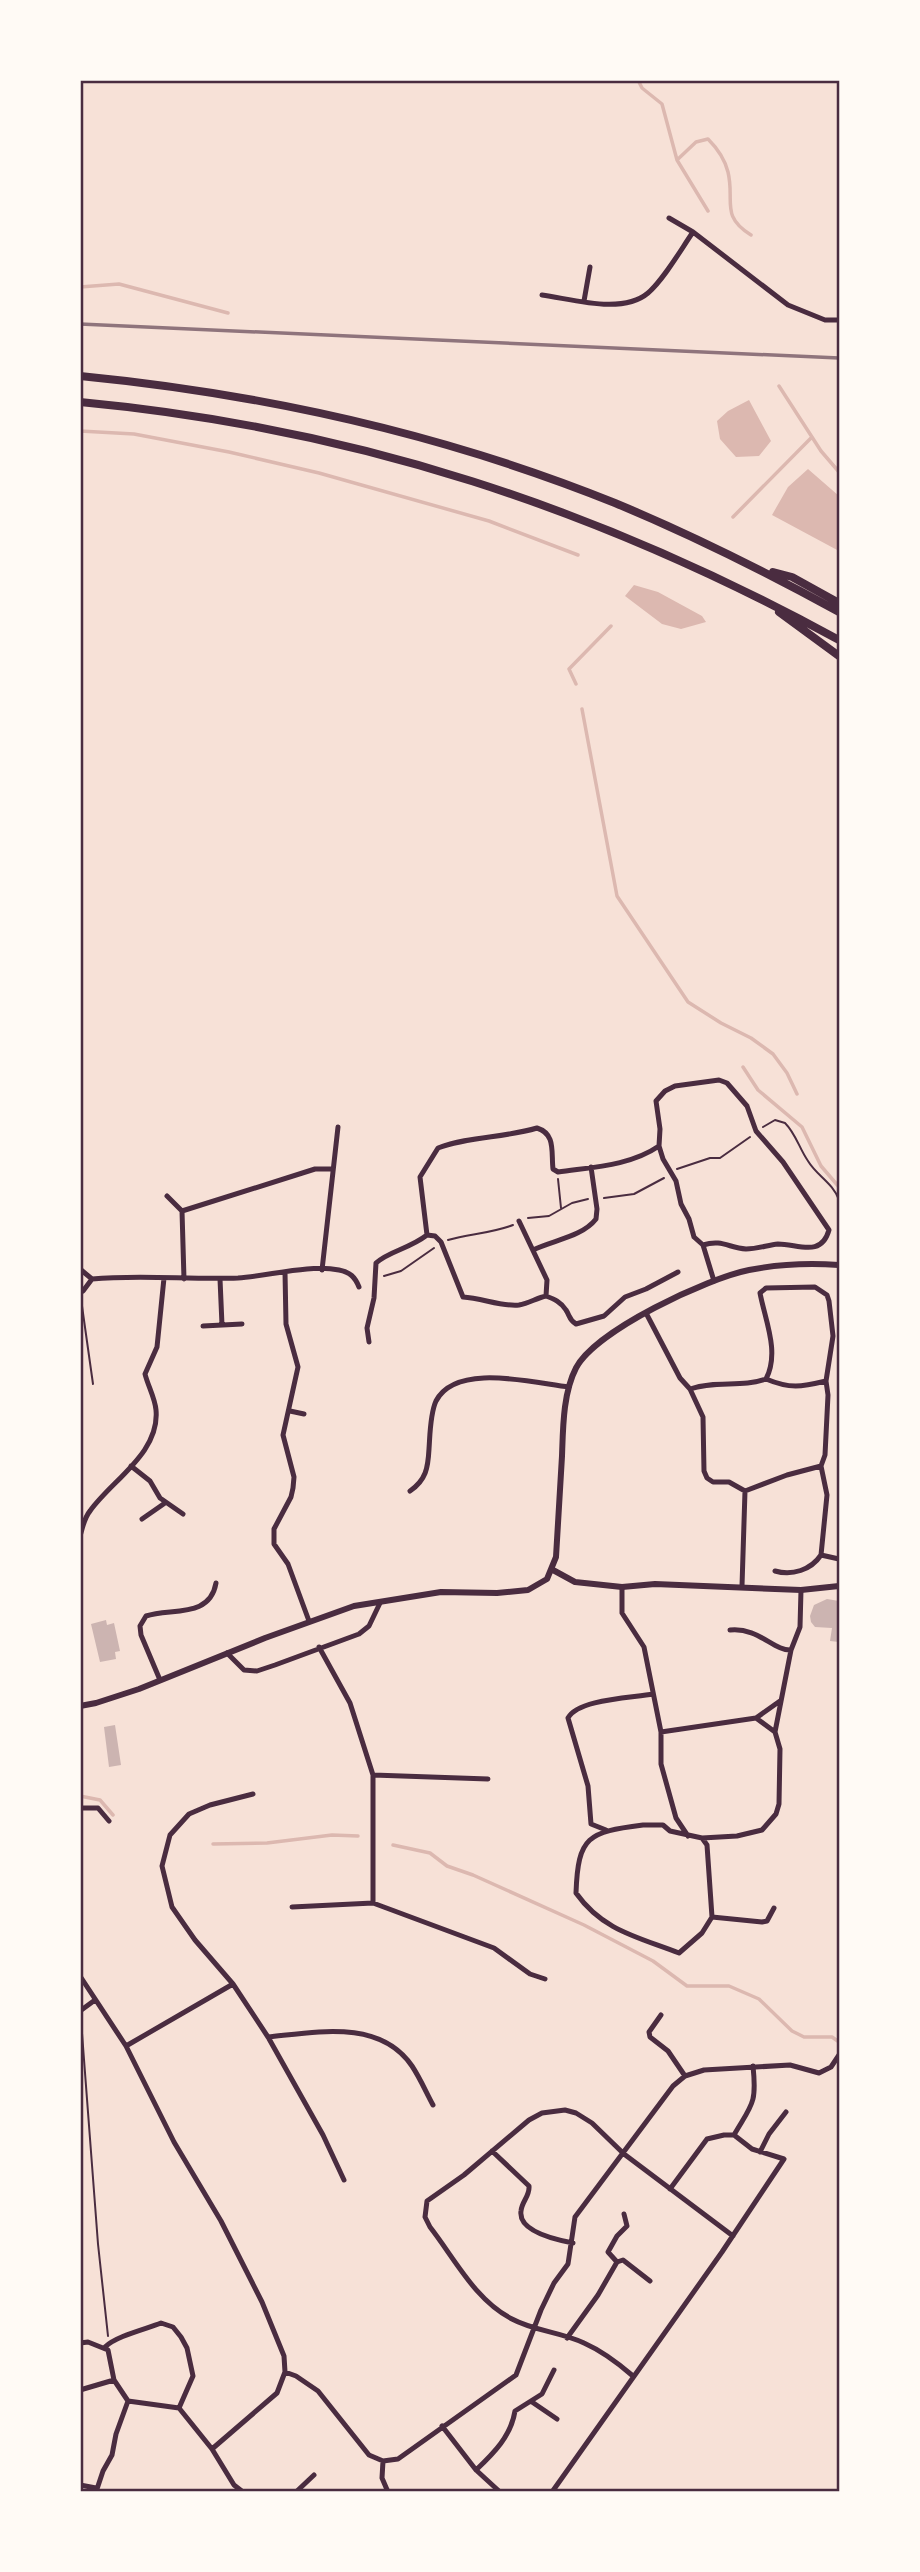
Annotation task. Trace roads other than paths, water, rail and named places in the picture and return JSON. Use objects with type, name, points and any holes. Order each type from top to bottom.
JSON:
[{"type":"highway","points":[[80,376],[145,382],[252,398],[430,440],[555,480],[616,503],[757,567],[839,612]]},
{"type":"highway","points":[[80,402],[139,407],[259,426],[422,465],[589,521],[644,543],[839,640]]},
{"type":"highway","points":[[757,567],[792,577],[839,603]]},
{"type":"highway","points":[[755,596],[839,656]]},
{"type":"street","points":[[669,218],[693,232],[788,305],[825,320],[839,320]]},
{"type":"street","points":[[542,295],[614,305],[641,298],[649,292],[693,232]]},
{"type":"street","points":[[584,301],[590,267]]},
{"type":"street","points":[[703,1245],[719,1242],[744,1249],[778,1244],[804,1249],[818,1245],[826,1239],[829,1230],[783,1162],[756,1132],[747,1106],[727,1083],[719,1080],[676,1086],[665,1091],[656,1101],[660,1129],[659,1146],[663,1159],[676,1181],[681,1204],[694,1237],[703,1245],[714,1281]]},
{"type":"street","points":[[322,1270],[338,1127]]},
{"type":"street","points":[[426,1235],[421,1177],[438,1148],[537,1128],[545,1131],[551,1138],[553,1168],[558,1172],[626,1162],[645,1156],[659,1146]]},
{"type":"street","points":[[533,1250],[580,1231],[596,1219],[591,1167]]},
{"type":"street","points":[[182,1212],[316,1169],[334,1169]]},
{"type":"street","points":[[167,1196],[182,1212],[184,1279]]},
{"type":"street","points":[[519,1221],[547,1280],[546,1296]]},
{"type":"street","points":[[369,1342],[367,1328],[374,1297],[376,1264],[385,1255],[409,1248],[426,1235],[435,1236],[441,1242],[463,1297],[517,1305],[546,1296],[558,1301],[571,1322],[576,1324],[604,1316],[625,1297],[646,1290],[678,1272]]},
{"type":"street","points":[[80,1706],[109,1699],[354,1606],[441,1592],[518,1592],[541,1583],[553,1570],[556,1557],[563,1433],[569,1387],[576,1368],[593,1348],[646,1313],[714,1281],[747,1270],[778,1266],[839,1265]]},
{"type":"street","points":[[80,1269],[92,1279]]},
{"type":"street","points":[[82,1290],[92,1279],[126,1275],[220,1279],[322,1270],[349,1273],[359,1287]]},
{"type":"street","points":[[285,1272],[286,1324],[298,1367],[283,1435],[294,1477],[292,1497],[274,1529],[274,1544],[288,1564],[309,1621]]},
{"type":"street","points":[[80,1536],[89,1512],[153,1437],[156,1409],[146,1379],[147,1368],[157,1347],[164,1278]]},
{"type":"street","points":[[220,1279],[222,1325]]},
{"type":"street","points":[[766,1379],[771,1369],[772,1354],[760,1293],[766,1288],[815,1287],[827,1295],[833,1336],[826,1381],[828,1422],[825,1455],[821,1466],[827,1495],[821,1555],[811,1567],[800,1571],[775,1571]]},
{"type":"street","points":[[646,1313],[703,1417],[707,1478],[713,1482],[729,1482],[745,1491]]},
{"type":"street","points":[[203,1326],[242,1324]]},
{"type":"street","points":[[410,1491],[419,1485],[426,1474],[436,1401],[451,1385],[473,1379],[492,1378],[569,1387]]},
{"type":"street","points":[[690,1389],[727,1382],[751,1384],[766,1379],[785,1387],[826,1381]]},
{"type":"street","points":[[290,1411],[304,1413]]},
{"type":"street","points":[[131,1466],[150,1481],[165,1503],[183,1514]]},
{"type":"street","points":[[745,1491],[821,1466]]},
{"type":"street","points":[[419,1485],[425,1491]]},
{"type":"street","points":[[742,1586],[745,1491]]},
{"type":"street","points":[[142,1519],[165,1503]]},
{"type":"street","points":[[821,1555],[839,1559]]},
{"type":"street","points":[[553,1570],[576,1582],[622,1587],[654,1584],[724,1589],[742,1586],[767,1590],[801,1590],[839,1586]]},
{"type":"street","points":[[160,1680],[139,1626],[146,1616],[202,1606],[214,1595],[216,1583]]},
{"type":"street","points":[[622,1587],[622,1613],[644,1647],[661,1732],[661,1763],[676,1818],[688,1836]]},
{"type":"street","points":[[702,1838],[707,1845],[712,1917],[702,1933],[679,1953],[602,1921],[587,1908],[576,1893],[580,1853],[589,1839],[606,1830],[663,1825],[670,1831],[688,1836],[737,1836],[762,1830],[776,1814],[779,1804],[780,1749],[775,1732],[792,1650],[800,1628],[801,1590]]},
{"type":"street","points":[[227,1653],[244,1670],[257,1671],[300,1657],[318,1647],[359,1634],[369,1626],[380,1603]]},
{"type":"street","points":[[730,1630],[742,1629],[785,1651],[792,1650]]},
{"type":"street","points":[[318,1647],[350,1703],[373,1775],[373,1903]]},
{"type":"street","points":[[606,1830],[592,1824],[588,1786],[568,1718],[572,1710],[587,1705],[653,1694]]},
{"type":"street","points":[[661,1732],[756,1718],[780,1701]]},
{"type":"street","points":[[756,1718],[775,1732]]},
{"type":"street","points":[[373,1775],[488,1779]]},
{"type":"street","points":[[253,1794],[210,1805],[189,1814],[170,1835],[162,1866],[172,1907],[195,1940],[233,1984],[268,2037],[323,2135],[344,2180]]},
{"type":"street","points":[[80,1808],[98,1808],[109,1821]]},
{"type":"street","points":[[292,1908],[373,1903],[494,1948],[530,1974],[545,1979]]},
{"type":"street","points":[[712,1917],[766,1921],[774,1908]]},
{"type":"street","points":[[80,1976],[125,2046],[168,2131],[221,2221],[282,2348],[285,2372],[272,2398],[212,2449]]},
{"type":"street","points":[[125,2046],[233,1984]]},
{"type":"street","points":[[80,2011],[95,2000]]},
{"type":"street","points":[[661,2015],[649,2032],[650,2037],[668,2051],[685,2076]]},
{"type":"street","points":[[268,2037],[327,2031],[366,2034],[389,2043],[411,2064],[433,2105]]},
{"type":"street","points":[[285,2372],[318,2391],[369,2455],[383,2461],[398,2459],[516,2375],[554,2283],[568,2264],[575,2217],[673,2086],[685,2076],[704,2070],[726,2071],[753,2066],[790,2065],[819,2073],[827,2070],[839,2055]]},
{"type":"street","points":[[734,2135],[753,2105],[753,2066]]},
{"type":"street","points":[[633,2376],[583,2342],[534,2327],[501,2312],[474,2288],[425,2217],[427,2201],[464,2175],[517,2129],[542,2113],[565,2110],[592,2123],[624,2154],[733,2236]]},
{"type":"street","points":[[761,2152],[769,2134],[786,2112]]},
{"type":"street","points":[[552,2491],[784,2160],[752,2149],[734,2135],[707,2139],[670,2189]]},
{"type":"street","points":[[492,2151],[529,2186],[530,2192],[522,2203],[520,2215],[524,2224],[548,2238],[573,2243]]},
{"type":"street","points":[[617,2262],[608,2252],[627,2226],[624,2214]]},
{"type":"street","points":[[568,2337],[598,2295],[617,2262],[623,2260],[650,2281]]},
{"type":"street","points":[[80,2343],[107,2345],[161,2323],[173,2327],[187,2347],[193,2376],[179,2408]]},
{"type":"street","points":[[107,2345],[114,2380],[128,2401],[179,2408],[212,2449],[234,2486],[243,2491]]},
{"type":"street","points":[[476,2470],[504,2440],[513,2426],[515,2411],[542,2394],[554,2370]]},
{"type":"street","points":[[80,2390],[114,2380]]},
{"type":"street","points":[[80,2485],[96,2490],[112,2455],[116,2434],[128,2401]]},
{"type":"street","points":[[531,2402],[557,2419]]},
{"type":"street","points":[[442,2426],[476,2470],[500,2491]]},
{"type":"street","points":[[383,2461],[382,2478],[388,2491]]},
{"type":"street","points":[[296,2491],[314,2475]]},
{"type":"street","points":[[226,2491],[234,2486]]},
{"type":"waterway","points":[[638,80],[642,88],[662,104],[677,160],[708,211]]},
{"type":"waterway","points":[[677,160],[696,142],[708,139],[727,168],[730,207],[735,221],[751,235]]},
{"type":"waterway","points":[[80,287],[119,284],[228,313]]},
{"type":"waterway","points":[[779,386],[821,451],[839,472]]},
{"type":"waterway","points":[[80,431],[134,434],[319,473],[489,521],[578,555]]},
{"type":"waterway","points":[[733,517],[812,437]]},
{"type":"waterway","points":[[576,684],[569,669],[611,626]]},
{"type":"waterway","points":[[582,709],[617,896],[688,1002],[751,1038],[773,1054],[787,1073],[797,1094]]},
{"type":"waterway","points":[[743,1067],[758,1090],[802,1127],[821,1166],[839,1187]]},
{"type":"waterway","points":[[80,1796],[100,1800],[113,1815]]},
{"type":"waterway","points":[[213,1844],[267,1843],[332,1835],[358,1836]]},
{"type":"waterway","points":[[393,1845],[430,1853],[447,1866],[584,1925],[653,1961],[687,1986],[729,1986],[759,1999],[792,2031],[804,2037],[832,2037],[839,2042]]},
{"type":"railway","points":[[80,324],[839,358]]}]
